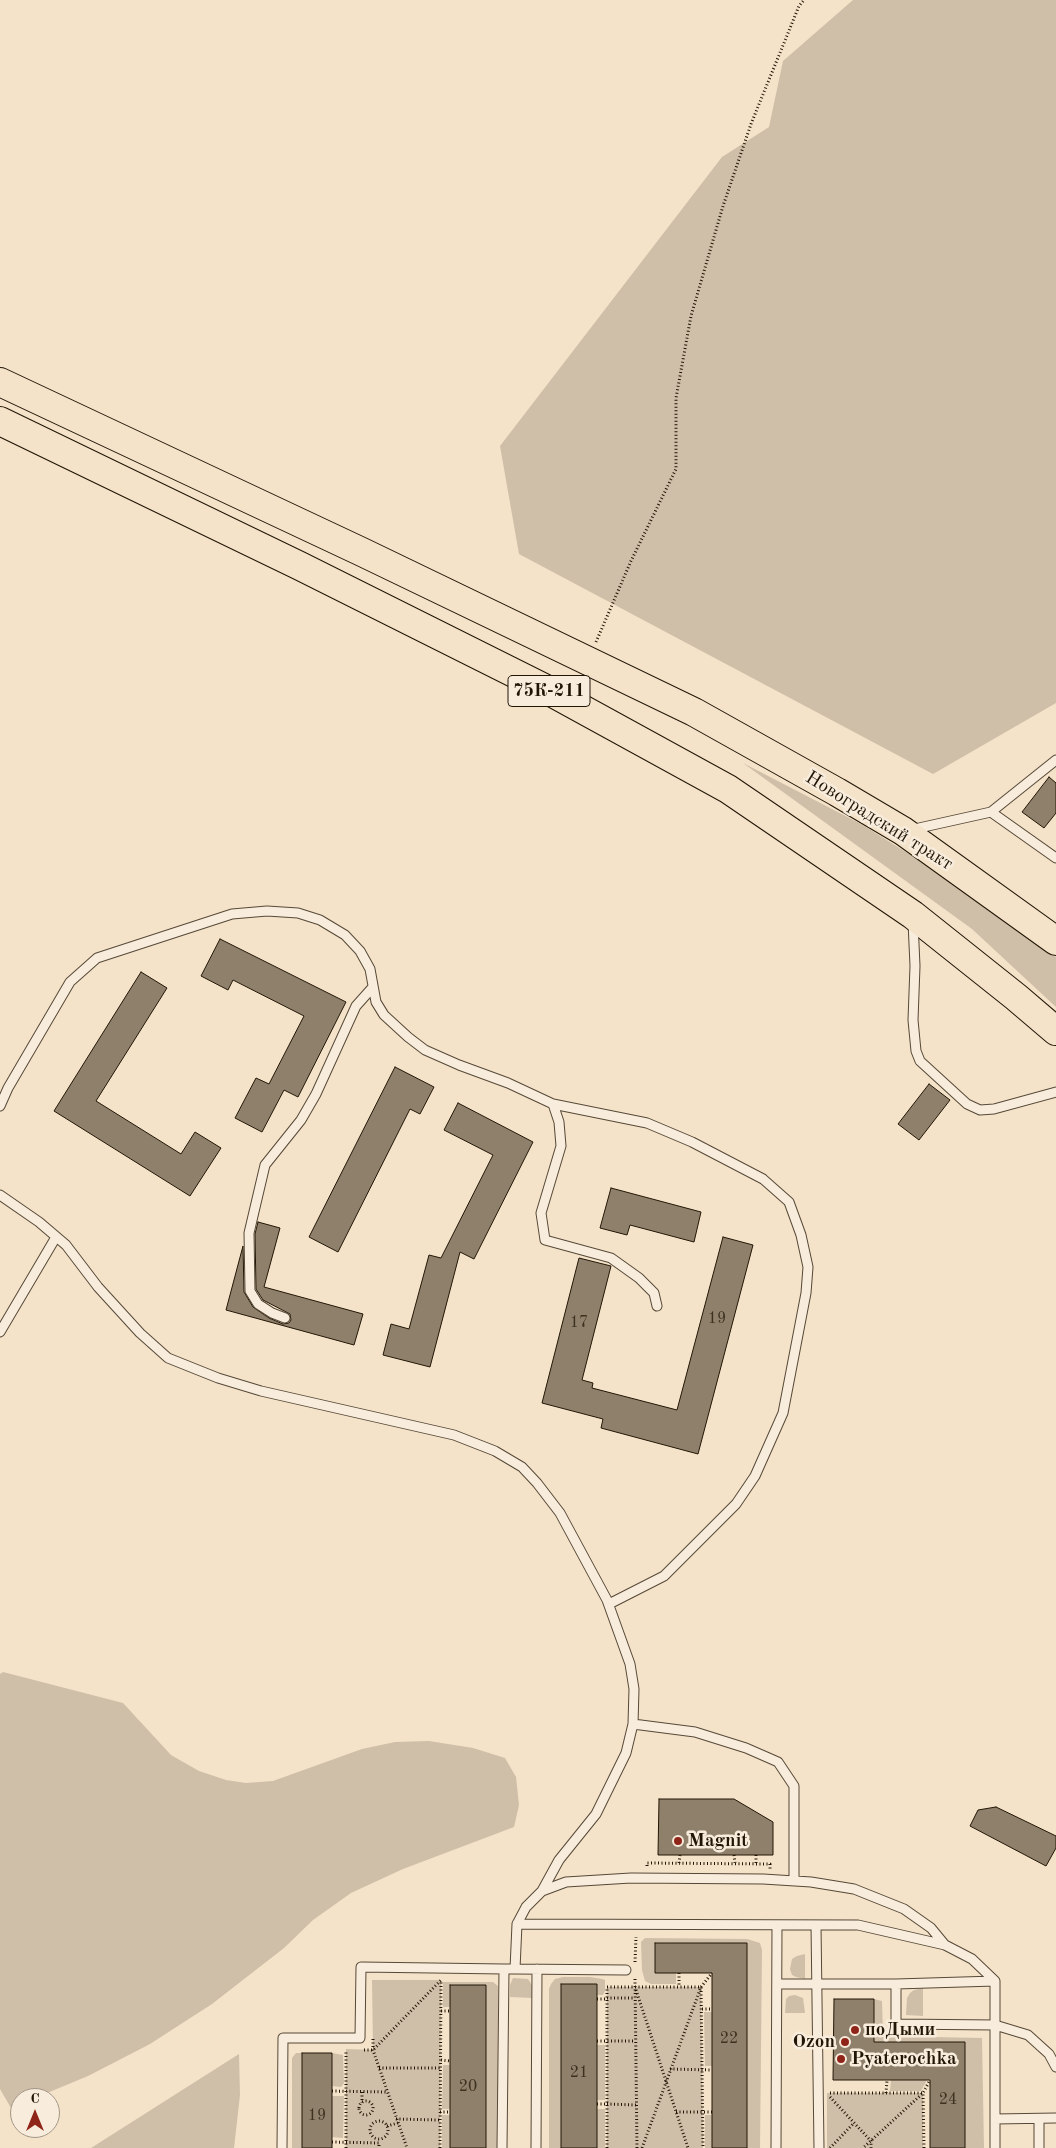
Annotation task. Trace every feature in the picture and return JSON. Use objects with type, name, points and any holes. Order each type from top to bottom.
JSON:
[{"type":"main road","name":"75К-211","points":[[0,382],[587,661]]},
{"type":"main road","name":"75К-211","points":[[0,421],[291,562],[542,687],[728,788],[913,915],[1016,996],[1056,1031]]},
{"type":"main road","name":"Новоградский тракт","points":[[587,661],[694,712],[903,831],[1056,941]]},
{"type":"lane","points":[[903,831],[992,812],[1056,760]]},
{"type":"lane","points":[[992,812],[1056,858]]},
{"type":"lane","points":[[0,1106],[8,1088],[70,982],[97,958],[232,914],[267,911],[298,913],[320,920],[345,935],[360,951],[370,968],[376,1002],[384,1015],[394,1026],[425,1050],[508,1083],[553,1104],[647,1124],[692,1142],[763,1179],[789,1202],[801,1235],[808,1267],[806,1293],[792,1373],[782,1413],[756,1476],[736,1504],[664,1576],[609,1604]]},
{"type":"lane","points":[[913,915],[915,966],[913,1020],[916,1051],[920,1061],[967,1104],[980,1110],[994,1109],[1056,1092]]},
{"type":"lane","points":[[285,1318],[272,1313],[258,1304],[250,1291],[249,1233],[265,1165],[286,1136],[301,1120],[316,1094],[356,1006],[373,987]]},
{"type":"lane","points":[[553,1104],[559,1122],[561,1146],[541,1214],[545,1240],[611,1258],[639,1278],[654,1293],[657,1306]]},
{"type":"lane","points":[[0,1195],[39,1222],[66,1245],[98,1287],[134,1327],[168,1358],[218,1378],[261,1391],[454,1435],[495,1451],[522,1468],[538,1483],[560,1513],[609,1604],[630,1664],[634,1689],[633,1724],[626,1753],[596,1814],[559,1860],[542,1891],[526,1907],[517,1924],[515,1969]]},
{"type":"lane","points":[[0,1332],[56,1237]]},
{"type":"lane","points":[[633,1724],[695,1732],[746,1748],[778,1762],[794,1786],[794,1881]]},
{"type":"lane","points":[[542,1891],[566,1882],[632,1878],[794,1881],[854,1890],[904,1909],[931,1928],[945,1945]]},
{"type":"lane","points":[[517,1924],[858,1925],[945,1945],[972,1959],[995,1980],[995,2148]]},
{"type":"lane","points":[[776,2148],[777,1925]]},
{"type":"lane","points":[[816,1925],[819,2148]]},
{"type":"lane","points":[[282,2148],[283,2038],[360,2038],[361,1967],[626,1970]]},
{"type":"lane","points":[[502,2148],[504,1969]]},
{"type":"lane","points":[[536,2148],[537,1969]]},
{"type":"lane","points":[[777,1984],[896,1984],[995,1980]]},
{"type":"lane","points":[[896,1984],[896,2024],[994,2025],[1028,2036],[1050,2054],[1056,2067]]},
{"type":"lane","points":[[995,2120],[1056,2118]]},
{"type":"lane","points":[[1039,2119],[1039,2148]]},
{"type":"path","points":[[587,661],[631,561],[676,469],[676,398],[691,316],[723,206],[751,124],[799,6],[804,0]]},
{"type":"path","points":[[679,1863],[680,1855]]},
{"type":"path","points":[[734,1856],[735,1863]]},
{"type":"path","points":[[756,1856],[756,1864]]},
{"type":"path","points":[[647,1863],[770,1864]]},
{"type":"path","points":[[637,2148],[634,1998],[635,1937],[644,1937]]},
{"type":"path","points":[[679,1974],[679,1987]]},
{"type":"path","points":[[642,2148],[701,1987],[712,1974]]},
{"type":"path","points":[[431,1980],[441,1980]]},
{"type":"path","points":[[440,2148],[441,1980]]},
{"type":"path","points":[[373,2050],[441,1980]]},
{"type":"path","points":[[607,2148],[607,1986],[701,1987]]},
{"type":"path","points":[[635,1987],[688,2148]]},
{"type":"path","points":[[701,1987],[703,2148]]},
{"type":"path","points":[[597,1999],[634,1998]]},
{"type":"path","points":[[702,2009],[712,2009]]},
{"type":"path","points":[[441,2011],[450,2011]]},
{"type":"path","points":[[373,2033],[373,2050],[378,2068],[407,2148]]},
{"type":"path","points":[[597,2041],[635,2041]]},
{"type":"path","points":[[346,2049],[346,2148]]},
{"type":"path","points":[[441,2060],[450,2061]]},
{"type":"path","points":[[378,2068],[440,2068]]},
{"type":"path","points":[[670,2070],[712,2070]]},
{"type":"path","points":[[886,2093],[887,2080]]},
{"type":"path","points":[[863,2148],[923,2093],[930,2080]]},
{"type":"path","points":[[827,2087],[827,2102]]},
{"type":"path","points":[[332,2091],[386,2092]]},
{"type":"path","points":[[362,2092],[360,2111],[364,2115],[369,2114],[373,2109],[372,2105],[366,2102],[362,2103]]},
{"type":"path","points":[[826,2093],[923,2093]]},
{"type":"path","points":[[826,2093],[871,2141],[871,2148]]},
{"type":"path","points":[[923,2093],[924,2148]]},
{"type":"path","points":[[597,2104],[636,2105]]},
{"type":"path","points":[[440,2112],[450,2112]]},
{"type":"path","points":[[676,2112],[712,2112]]},
{"type":"path","points":[[369,2114],[375,2122]]},
{"type":"path","points":[[923,2116],[930,2116]]},
{"type":"path","points":[[387,2126],[397,2121],[440,2120]]},
{"type":"path","points":[[379,2141],[370,2132],[371,2126],[375,2122],[383,2122],[387,2126]]},
{"type":"path","points":[[829,2148],[854,2123]]},
{"type":"path","points":[[332,2142],[379,2141],[386,2134],[387,2126]]},
{"type":"path","points":[[827,2139],[829,2148]]},
{"type":"path","points":[[379,2141],[379,2148]]},
{"type":"shaded area","points":[[853,0],[1056,0],[1056,703],[933,774],[519,554],[500,446],[722,157],[769,127],[783,61]]},
{"type":"shaded area","points":[[743,763],[861,824],[978,897],[1056,957],[1056,1007],[972,929]]},
{"type":"shaded area","points":[[3,1672],[123,1703],[171,1755],[199,1771],[226,1780],[246,1783],[273,1781],[362,1749],[395,1742],[429,1741],[473,1748],[505,1758],[516,1777],[519,1805],[514,1827],[403,1869],[351,1893],[313,1920],[284,1948],[212,2004],[150,2044],[88,2076],[59,2088],[10,2088],[10,2106],[0,2089],[0,1674]]},
{"type":"shaded area","points":[[645,1938],[747,1939],[760,1943],[762,1950],[760,2148],[747,2148],[747,1943],[655,1943],[655,1973],[676,1973],[676,1984],[651,1984],[645,1981],[642,1970],[641,1942]]},
{"type":"shaded area","points":[[805,1954],[805,1979],[792,1975],[790,1969],[792,1959]]},
{"type":"shaded area","points":[[563,1977],[590,1977],[605,1980],[605,1991],[603,1995],[597,1995],[597,1985],[561,2148],[549,2148],[549,1989],[555,1979]]},
{"type":"shaded area","points":[[513,1978],[528,1979],[533,1987],[533,1998],[510,1997],[510,1985]]},
{"type":"shaded area","points":[[372,1980],[441,1980],[440,2148],[346,2148],[346,2049],[373,2050]]},
{"type":"shaded area","points":[[443,1982],[493,1982],[498,1986],[498,2148],[486,2148],[485,1985],[450,1985],[450,2007],[443,2007]]},
{"type":"shaded area","points":[[607,1987],[701,1987],[703,2148],[607,2148]]},
{"type":"shaded area","points":[[923,1988],[923,2016],[906,2015],[907,1998],[910,1993]]},
{"type":"shaded area","points":[[795,1995],[803,1998],[805,2013],[785,2013],[786,1999],[789,1996]]},
{"type":"shaded area","points":[[874,1999],[882,2001],[883,2036],[982,2038],[984,2148],[965,2148],[965,2042],[874,2042]]},
{"type":"shaded area","points":[[704,2012],[712,2012],[712,2066],[705,2066]]},
{"type":"shaded area","points":[[597,2045],[605,2045],[605,2100],[597,2100]]},
{"type":"shaded area","points":[[296,2053],[302,2053],[302,2148],[292,2148],[292,2058]]},
{"type":"shaded area","points":[[332,2053],[343,2055],[344,2083],[341,2087],[332,2086]]},
{"type":"shaded area","points":[[239,2054],[240,2095],[234,2148],[91,2148]]},
{"type":"shaded area","points":[[443,2065],[450,2065],[450,2109],[442,2109]]},
{"type":"shaded area","points":[[891,2080],[927,2080],[921,2091],[890,2091]]},
{"type":"shaded area","points":[[827,2093],[923,2093],[923,2148],[827,2148]]},
{"type":"shaded area","points":[[332,2096],[344,2096],[343,2138],[332,2137]]},
{"type":"shaded area","points":[[597,2109],[605,2109],[605,2148],[597,2148]]},
{"type":"shaded area","points":[[442,2115],[450,2115],[450,2148],[442,2148]]},
{"type":"shaded area","points":[[705,2115],[712,2115],[712,2148],[705,2148]]},
{"type":"building","points":[[1049,777],[1056,783],[1056,813],[1044,828],[1022,812]]},
{"type":"building","points":[[220,939],[346,1002],[298,1097],[284,1090],[262,1132],[235,1118],[256,1078],[269,1084],[304,1016],[233,980],[228,990],[201,976]]},
{"type":"building","points":[[141,972],[167,988],[96,1101],[181,1154],[195,1132],[221,1148],[190,1196],[54,1111]]},
{"type":"building","points":[[395,1067],[434,1087],[420,1114],[410,1109],[338,1252],[309,1237]]},
{"type":"building","points":[[929,1084],[950,1100],[919,1140],[898,1124]]},
{"type":"building","points":[[458,1103],[533,1142],[474,1259],[460,1252],[430,1367],[383,1355],[391,1324],[409,1329],[429,1255],[441,1258],[493,1155],[444,1130]]},
{"type":"building","points":[[611,1188],[701,1212],[694,1242],[630,1225],[627,1235],[600,1228]]},
{"type":"building","points":[[258,1222],[280,1228],[264,1287],[363,1314],[354,1345],[226,1310],[243,1246],[244,1292],[253,1307],[269,1318],[283,1324],[289,1323],[291,1320],[290,1314],[263,1300],[256,1289],[255,1234]]},
{"type":"building","points":[[723,1237],[753,1245],[698,1454],[601,1428],[603,1419],[542,1403],[579,1258],[611,1266],[582,1380],[593,1383],[592,1388],[677,1410]]},
{"type":"building","points":[[659,1799],[734,1799],[773,1822],[773,1855],[658,1855]]},
{"type":"building","points":[[996,1807],[1056,1836],[1056,1848],[1046,1866],[970,1826],[978,1810]]},
{"type":"building","points":[[655,1943],[747,1943],[747,2148],[712,2148],[712,1973],[655,1973]]},
{"type":"building","points":[[561,1984],[597,1984],[597,2148],[561,2148]]},
{"type":"building","points":[[450,1985],[486,1985],[486,2148],[450,2148]]},
{"type":"building","points":[[834,1999],[874,1999],[874,2042],[965,2042],[965,2148],[930,2148],[930,2080],[833,2080]]},
{"type":"building","points":[[302,2053],[332,2053],[332,2148],[302,2148]]},
{"type":"place","name":"Magnit","points":[[678,1841]]},
{"type":"place","name":"поДыми","points":[[855,2030]]},
{"type":"place","name":"Ozon","points":[[845,2042]]},
{"type":"place","name":"Pyaterochka","points":[[841,2059]]}]
